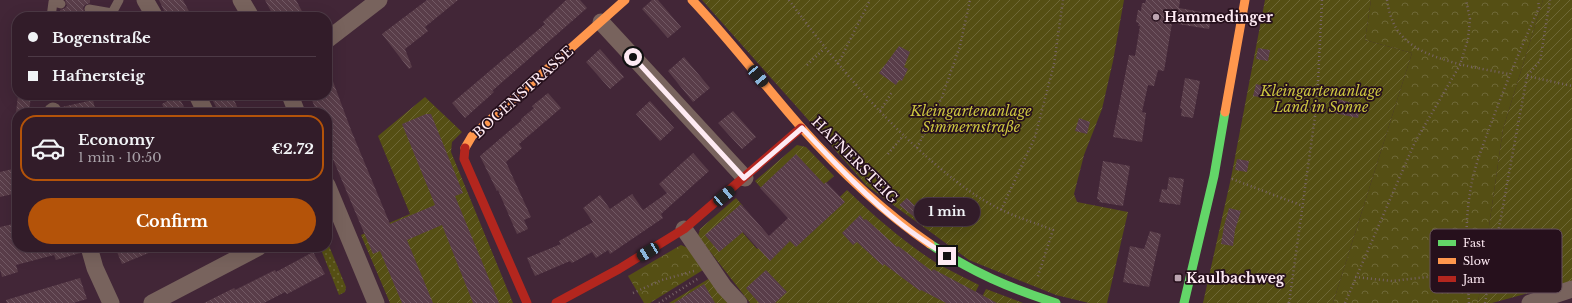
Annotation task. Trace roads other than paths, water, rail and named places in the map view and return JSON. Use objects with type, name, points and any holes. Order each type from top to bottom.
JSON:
[{"type":"street","points":[[145,0],[152,12]]},
{"type":"street","points":[[241,0],[248,12]]},
{"type":"street","points":[[332,36],[379,0]]},
{"type":"street","name":"BOGENSTRASSE","points":[[526,303],[464,158],[464,151],[472,136],[625,0]]},
{"type":"street","name":"HAFNERSTEIG","points":[[692,0],[712,21],[802,128],[860,188],[901,224],[923,240],[987,278],[1054,303]]},
{"type":"street","points":[[1184,303],[1214,176],[1245,0]]},
{"type":"street","points":[[601,22],[744,178]]},
{"type":"street","points":[[556,303],[619,269],[684,230],[802,128]]},
{"type":"street","points":[[332,210],[376,303]]},
{"type":"street","points":[[684,230],[710,267],[739,303]]},
{"type":"street","points":[[90,252],[95,268],[111,303]]},
{"type":"street","points":[[152,303],[249,252]]},
{"type":"street","points":[[1562,292],[1572,289]]},
{"type":"street","points":[[1530,303],[1560,293]]},
{"type":"lane","points":[[113,12],[119,0]]},
{"type":"lane","points":[[52,12],[53,2],[61,4]]},
{"type":"lane","points":[[89,9],[106,12]]},
{"type":"place","name":"Hammedinger","points":[[1156,17]]},
{"type":"place","name":"Kaulbachweg","points":[[1178,278]]},
{"type":"park label","name":"Kleingartenanlage Land in Sonne","points":[[1321,100]]},
{"type":"park label","name":"Kleingartenanlage Simmernstraße","points":[[971,120]]}]
